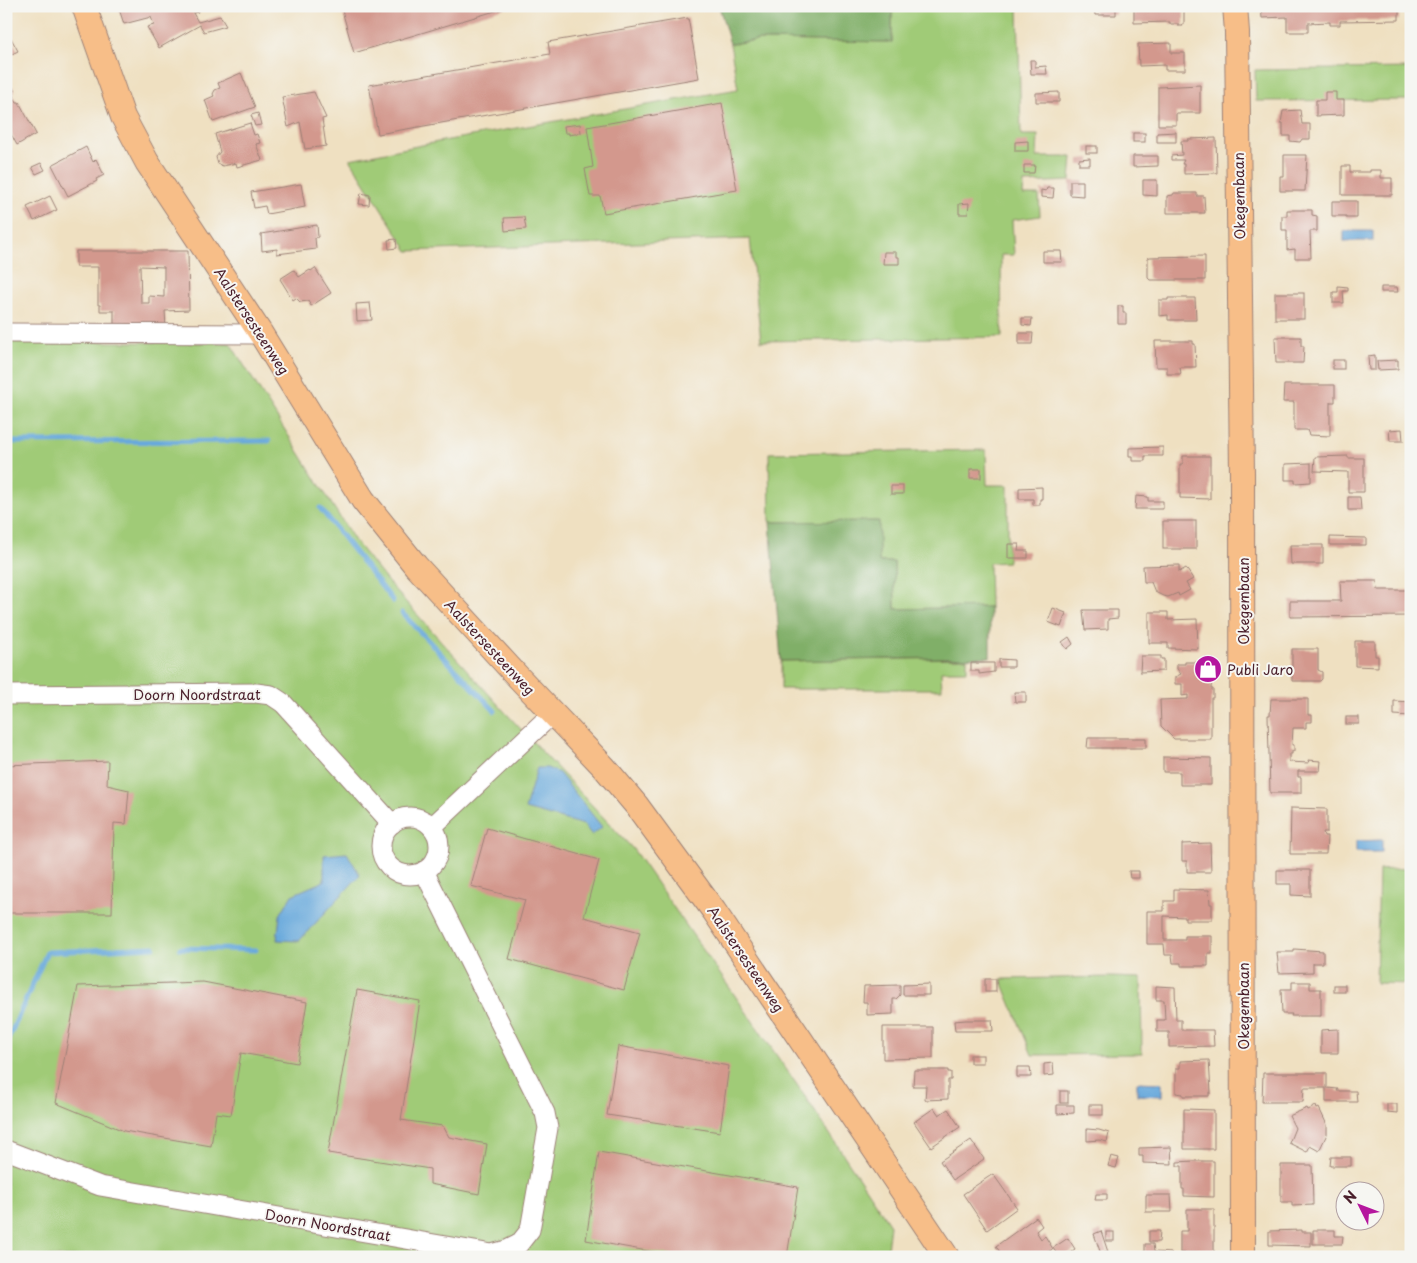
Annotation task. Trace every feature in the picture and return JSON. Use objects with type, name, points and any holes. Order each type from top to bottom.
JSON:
[{"type":"main road","name":"Aalstersesteenweg","points":[[84,6],[123,117],[147,162],[261,334],[363,500],[416,566],[552,714],[604,767],[637,806],[680,862],[947,1257]]},
{"type":"main road","name":"Okegembaan","points":[[1235,6],[1237,32],[1242,474],[1244,1257]]},
{"type":"street","points":[[6,333],[261,334]]},
{"type":"street","name":"Doorn Noordstraat","points":[[6,695],[256,693],[271,695],[283,703],[392,824]]},
{"type":"street","points":[[432,827],[552,714]]},
{"type":"street","points":[[411,817],[423,820],[432,827],[437,835],[439,844],[438,854],[431,866],[424,871],[416,874],[400,873],[392,869],[384,860],[382,842],[384,833],[392,824],[400,819],[411,817]]},
{"type":"street","name":"Doorn Noordstraat","points":[[6,1150],[100,1186],[110,1188],[492,1254],[519,1244],[530,1230],[548,1128],[545,1113],[424,871]]},
{"type":"green space","points":[[719,6],[892,6],[892,42],[758,40],[730,44]]},
{"type":"green space","points":[[892,6],[1018,6],[1021,135],[1038,135],[1037,157],[1072,157],[1070,181],[1024,183],[1023,195],[1039,195],[1040,216],[1012,220],[1014,255],[1001,255],[1002,337],[761,341],[750,239],[408,251],[350,159],[738,89],[730,44],[758,40],[892,42]]},
{"type":"green space","points":[[1411,68],[1411,100],[1256,101],[1255,70]]},
{"type":"green space","points":[[6,341],[230,343],[355,541],[387,581],[504,711],[633,849],[802,1092],[890,1225],[886,1257],[6,1257]]},
{"type":"green space","points":[[986,450],[987,485],[1008,485],[1008,562],[989,563],[990,607],[895,609],[894,562],[879,562],[878,521],[770,522],[769,453]]},
{"type":"green space","points":[[879,521],[879,562],[894,562],[895,609],[990,607],[990,657],[781,661],[770,522]]},
{"type":"green space","points":[[967,658],[967,671],[941,671],[942,689],[781,689],[781,661]]},
{"type":"green space","points":[[1411,868],[1411,984],[1376,983],[1379,870]]},
{"type":"green space","points":[[1141,978],[1142,1054],[1032,1055],[1001,979]]},
{"type":"water","points":[[1344,231],[1373,231],[1373,241],[1344,241]]},
{"type":"water","points":[[537,768],[547,768],[559,773],[602,827],[592,835],[584,825],[525,809]]},
{"type":"water","points":[[1382,840],[1382,852],[1356,852],[1356,841]]},
{"type":"water","points":[[347,853],[360,875],[299,941],[277,940],[280,915],[292,895],[324,881],[324,855]]},
{"type":"water","points":[[1137,1082],[1162,1083],[1162,1096],[1137,1095]]},
{"type":"building","points":[[118,6],[196,6],[198,12],[193,13],[198,22],[220,16],[226,26],[204,32],[200,25],[159,48],[147,27],[154,25],[151,17],[124,24]]},
{"type":"building","points":[[343,6],[512,6],[354,53],[341,7]]},
{"type":"building","points":[[1094,6],[1116,6],[1116,15],[1095,15]]},
{"type":"building","points":[[1134,6],[1184,6],[1184,24],[1182,24],[1183,26],[1178,26],[1178,24],[1170,24],[1170,22],[1134,23]]},
{"type":"building","points":[[1261,6],[1399,6],[1399,20],[1340,21],[1340,25],[1330,25],[1330,22],[1308,23],[1308,32],[1287,32],[1287,17],[1262,18]]},
{"type":"building","points":[[688,18],[699,78],[378,134],[369,85],[550,54],[548,42]]},
{"type":"building","points":[[6,29],[18,51],[6,57]]},
{"type":"building","points":[[1171,43],[1171,53],[1185,53],[1185,70],[1165,70],[1165,65],[1139,66],[1138,44]]},
{"type":"building","points":[[1030,60],[1035,60],[1035,67],[1046,66],[1047,74],[1031,74]]},
{"type":"building","points":[[241,73],[255,107],[213,122],[205,100],[214,96],[215,90],[220,88],[218,83]]},
{"type":"building","points":[[8,78],[15,92],[12,94],[17,102],[19,102],[36,134],[17,145],[6,125],[6,108],[11,106],[6,96],[6,79]]},
{"type":"building","points":[[1200,85],[1200,113],[1176,113],[1176,125],[1158,125],[1158,87]]},
{"type":"building","points":[[314,92],[326,118],[322,119],[326,146],[305,149],[300,122],[288,127],[282,97]]},
{"type":"building","points":[[1059,92],[1059,102],[1036,102],[1036,93]]},
{"type":"building","points":[[1325,92],[1336,92],[1336,100],[1344,100],[1344,115],[1316,116],[1316,100],[1325,100]]},
{"type":"building","points":[[722,103],[737,190],[604,213],[600,196],[590,196],[585,169],[593,167],[587,127]]},
{"type":"building","points":[[1300,110],[1302,124],[1310,124],[1310,139],[1302,139],[1300,142],[1290,141],[1290,136],[1283,136],[1283,123],[1281,123],[1283,111]]},
{"type":"building","points":[[258,113],[261,125],[255,126],[251,115]]},
{"type":"building","points":[[250,123],[254,135],[257,134],[260,143],[256,144],[262,160],[237,167],[236,163],[223,166],[218,164],[216,157],[220,152],[215,134]]},
{"type":"building","points":[[580,124],[581,133],[569,135],[569,133],[565,133],[564,126]]},
{"type":"building","points":[[1176,132],[1176,142],[1157,142],[1157,133]]},
{"type":"building","points":[[1133,133],[1145,133],[1145,142],[1133,142]]},
{"type":"building","points":[[1216,138],[1217,173],[1184,174],[1184,164],[1182,164],[1184,160],[1171,160],[1171,156],[1182,155],[1181,141]]},
{"type":"building","points":[[1028,141],[1028,151],[1015,151],[1015,142]]},
{"type":"building","points":[[1086,146],[1097,146],[1097,153],[1086,153]]},
{"type":"building","points":[[86,147],[93,162],[96,159],[104,175],[96,179],[97,181],[68,196],[52,165]]},
{"type":"building","points":[[1284,155],[1307,155],[1305,191],[1280,191],[1280,176],[1284,176]]},
{"type":"building","points":[[1133,156],[1158,156],[1158,166],[1133,167]]},
{"type":"building","points":[[1090,158],[1090,165],[1079,165],[1079,159]]},
{"type":"building","points":[[41,163],[45,170],[36,174],[32,167]]},
{"type":"building","points":[[1024,165],[1035,165],[1034,173],[1024,173]]},
{"type":"building","points":[[1342,166],[1350,166],[1350,172],[1381,170],[1381,178],[1392,178],[1392,195],[1342,195]]},
{"type":"building","points":[[1143,180],[1157,180],[1157,196],[1143,195]]},
{"type":"building","points":[[1070,181],[1083,181],[1083,196],[1070,195]]},
{"type":"building","points":[[301,184],[305,207],[267,214],[265,206],[254,208],[251,192]]},
{"type":"building","points":[[1047,188],[1054,188],[1053,198],[1041,197],[1041,190],[1046,191]]},
{"type":"building","points":[[361,193],[370,195],[369,205],[359,204]]},
{"type":"building","points":[[1174,193],[1197,193],[1197,196],[1204,196],[1205,213],[1167,213],[1167,196]]},
{"type":"building","points":[[50,196],[57,210],[34,221],[27,207]]},
{"type":"building","points":[[1332,201],[1357,201],[1357,218],[1332,216]]},
{"type":"building","points":[[969,203],[968,214],[959,214],[959,204]]},
{"type":"building","points":[[1287,210],[1312,210],[1312,215],[1317,216],[1317,231],[1310,231],[1311,258],[1295,258],[1295,249],[1287,250],[1287,230],[1282,230],[1282,216],[1287,216]]},
{"type":"building","points":[[524,217],[526,229],[505,231],[504,218]]},
{"type":"building","points":[[317,225],[316,249],[277,254],[277,249],[262,251],[261,234]]},
{"type":"building","points":[[396,239],[397,248],[389,249],[388,240]]},
{"type":"building","points":[[76,251],[188,251],[189,310],[165,311],[166,328],[114,327],[114,311],[100,311],[100,305],[98,305],[98,267],[76,267]],"holes":[[[140,266],[164,267],[164,297],[149,296],[149,303],[141,303]]]},
{"type":"building","points":[[1043,251],[1061,251],[1062,262],[1043,262]]},
{"type":"building","points":[[884,252],[896,252],[896,257],[899,257],[899,264],[883,264]]},
{"type":"building","points":[[1205,256],[1205,280],[1150,280],[1148,278],[1148,258],[1150,257]]},
{"type":"building","points":[[315,268],[331,293],[311,306],[308,301],[300,302],[296,298],[293,300],[280,279],[294,270],[299,277]]},
{"type":"building","points":[[1338,286],[1348,287],[1348,291],[1343,291],[1344,303],[1333,303],[1333,292],[1338,292]]},
{"type":"building","points":[[1381,287],[1397,287],[1398,292],[1381,292]]},
{"type":"building","points":[[1275,293],[1304,293],[1304,319],[1275,319]]},
{"type":"building","points":[[1168,298],[1195,298],[1196,320],[1168,320],[1168,315],[1159,316],[1159,300],[1168,300]]},
{"type":"building","points":[[370,303],[372,320],[357,321],[356,304]]},
{"type":"building","points":[[1118,306],[1123,306],[1123,313],[1126,313],[1126,324],[1118,324]]},
{"type":"building","points":[[1022,318],[1032,318],[1031,326],[1022,325]]},
{"type":"building","points":[[1019,333],[1033,333],[1032,344],[1019,344]]},
{"type":"building","points":[[1275,337],[1301,337],[1301,346],[1304,346],[1303,363],[1276,363]]},
{"type":"building","points":[[1155,341],[1193,341],[1193,344],[1195,344],[1196,367],[1180,367],[1181,374],[1167,374],[1167,367],[1156,367]]},
{"type":"building","points":[[1375,355],[1375,370],[1369,370],[1368,356]]},
{"type":"building","points":[[1333,360],[1344,360],[1344,369],[1333,369]]},
{"type":"building","points":[[1398,360],[1398,369],[1378,370],[1377,361]]},
{"type":"building","points":[[1284,385],[1335,385],[1335,402],[1330,402],[1330,436],[1309,435],[1307,430],[1294,430],[1294,402],[1283,402]]},
{"type":"building","points":[[1402,429],[1403,441],[1390,441],[1389,430]]},
{"type":"building","points":[[1163,447],[1163,456],[1145,456],[1145,461],[1132,461],[1132,456],[1129,456],[1129,448]]},
{"type":"building","points":[[1183,456],[1210,456],[1210,499],[1180,498],[1180,464],[1183,464]]},
{"type":"building","points":[[1348,456],[1348,458],[1364,458],[1364,492],[1348,492],[1348,472],[1314,471],[1315,457]]},
{"type":"building","points":[[1311,463],[1311,482],[1295,483],[1295,480],[1285,480],[1285,464]]},
{"type":"building","points":[[970,469],[981,469],[981,478],[970,478]]},
{"type":"building","points":[[891,486],[903,486],[903,494],[891,494]]},
{"type":"building","points":[[1042,487],[1040,505],[1033,505],[1033,499],[1019,499],[1019,488]]},
{"type":"building","points":[[1136,496],[1148,497],[1148,501],[1163,501],[1163,509],[1135,509]]},
{"type":"building","points":[[1348,497],[1360,497],[1361,510],[1348,510]]},
{"type":"building","points":[[1163,521],[1196,521],[1196,549],[1163,549]]},
{"type":"building","points":[[1330,537],[1366,538],[1366,545],[1330,545]]},
{"type":"building","points":[[1008,544],[1019,544],[1018,551],[1028,551],[1028,558],[1008,558]]},
{"type":"building","points":[[1290,545],[1323,545],[1323,564],[1291,564]]},
{"type":"building","points":[[1179,565],[1179,572],[1186,568],[1193,579],[1186,583],[1190,590],[1179,596],[1178,593],[1168,597],[1163,596],[1155,592],[1151,582],[1144,582],[1143,566]]},
{"type":"building","points":[[1340,581],[1377,581],[1378,590],[1411,590],[1411,616],[1290,617],[1290,601],[1341,601]]},
{"type":"building","points":[[1053,608],[1066,613],[1061,627],[1048,622]]},
{"type":"building","points":[[1083,610],[1118,610],[1118,618],[1108,619],[1108,629],[1085,630]]},
{"type":"building","points":[[1149,612],[1168,612],[1168,620],[1197,619],[1198,649],[1168,648],[1168,643],[1149,643]]},
{"type":"building","points":[[1069,637],[1073,644],[1067,649],[1062,642]]},
{"type":"building","points":[[1355,641],[1375,641],[1375,656],[1378,656],[1378,667],[1355,666]]},
{"type":"building","points":[[1292,649],[1318,649],[1318,670],[1322,672],[1322,679],[1320,681],[1292,681]]},
{"type":"building","points":[[1141,656],[1161,656],[1161,659],[1164,659],[1164,671],[1140,672]]},
{"type":"building","points":[[999,659],[1014,660],[1014,667],[999,667]]},
{"type":"building","points":[[1185,662],[1213,662],[1211,739],[1174,739],[1161,726],[1160,700],[1188,699],[1188,695],[1182,696],[1182,684],[1175,684],[1175,677],[1181,674],[1177,669],[1177,664],[1185,664]]},
{"type":"building","points":[[971,663],[994,663],[994,672],[979,674],[979,671],[971,671]]},
{"type":"building","points":[[1014,692],[1026,692],[1026,702],[1015,702]]},
{"type":"building","points":[[1271,699],[1308,699],[1308,715],[1312,715],[1312,722],[1306,722],[1306,728],[1293,728],[1292,745],[1294,745],[1294,751],[1292,751],[1292,754],[1289,754],[1289,762],[1309,763],[1308,760],[1321,761],[1320,771],[1298,771],[1298,777],[1301,777],[1301,793],[1270,793],[1268,715],[1270,715]]},
{"type":"building","points":[[1394,701],[1411,702],[1411,716],[1394,715]]},
{"type":"building","points":[[1346,717],[1359,717],[1359,724],[1346,724]]},
{"type":"building","points":[[1088,738],[1146,738],[1146,748],[1087,748]]},
{"type":"building","points":[[1163,757],[1211,758],[1211,785],[1180,785],[1180,772],[1163,772]]},
{"type":"building","points":[[108,761],[107,785],[129,790],[126,824],[114,823],[112,913],[6,913],[6,765]]},
{"type":"building","points":[[1291,808],[1327,809],[1327,832],[1323,832],[1324,836],[1327,836],[1326,854],[1290,854]]},
{"type":"building","points":[[487,828],[599,860],[584,917],[640,932],[624,990],[509,959],[525,900],[471,886]]},
{"type":"building","points":[[1210,843],[1211,872],[1187,872],[1187,861],[1182,861],[1182,844]]},
{"type":"building","points":[[1277,870],[1310,870],[1310,896],[1291,895],[1291,884],[1277,884]]},
{"type":"building","points":[[1129,871],[1139,871],[1139,878],[1130,878]]},
{"type":"building","points":[[1174,889],[1209,890],[1210,904],[1212,904],[1212,920],[1185,920],[1185,917],[1164,916],[1164,940],[1185,940],[1185,936],[1212,936],[1212,953],[1208,953],[1208,966],[1181,966],[1181,963],[1173,963],[1172,955],[1165,955],[1164,944],[1147,944],[1147,911],[1164,911],[1164,901],[1174,901]]},
{"type":"building","points":[[1294,949],[1323,951],[1323,963],[1313,963],[1313,972],[1279,973],[1277,952],[1294,952]]},
{"type":"building","points":[[985,979],[996,979],[996,992],[985,992]]},
{"type":"building","points":[[203,982],[307,1002],[297,1063],[241,1053],[231,1115],[216,1113],[211,1146],[124,1131],[56,1103],[78,986]]},
{"type":"building","points":[[1292,982],[1310,982],[1310,989],[1321,989],[1321,1016],[1291,1016],[1292,1014],[1282,1014],[1281,989],[1292,989]]},
{"type":"building","points":[[929,984],[929,995],[903,995],[903,985]]},
{"type":"building","points":[[900,985],[900,995],[893,999],[893,1014],[867,1015],[867,1002],[863,1002],[864,986]]},
{"type":"building","points":[[1334,985],[1345,985],[1345,992],[1334,992]]},
{"type":"building","points":[[1156,986],[1175,987],[1176,1020],[1181,1020],[1181,1030],[1213,1030],[1214,1046],[1169,1047],[1169,1032],[1157,1032],[1157,1020],[1165,1020],[1164,1000],[1156,1000]]},
{"type":"building","points":[[357,990],[420,1001],[401,1120],[443,1126],[449,1137],[487,1144],[479,1194],[430,1184],[430,1169],[328,1153]]},
{"type":"building","points":[[992,1020],[993,1031],[955,1031],[954,1021]]},
{"type":"building","points":[[883,1027],[933,1027],[933,1058],[883,1059]]},
{"type":"building","points":[[1338,1029],[1338,1053],[1321,1053],[1321,1030]]},
{"type":"building","points":[[618,1046],[729,1066],[720,1132],[607,1115]]},
{"type":"building","points":[[970,1055],[983,1055],[983,1063],[970,1063]]},
{"type":"building","points":[[1209,1060],[1211,1093],[1209,1093],[1209,1096],[1183,1096],[1183,1094],[1176,1093],[1176,1068],[1180,1068],[1180,1061]]},
{"type":"building","points":[[1053,1063],[1054,1075],[1044,1076],[1044,1064]]},
{"type":"building","points":[[1017,1067],[1030,1067],[1031,1077],[1017,1077]]},
{"type":"building","points":[[914,1070],[948,1070],[948,1072],[951,1072],[951,1080],[948,1080],[948,1099],[925,1100],[926,1086],[913,1086]]},
{"type":"building","points":[[1263,1073],[1327,1073],[1327,1088],[1338,1089],[1337,1091],[1356,1091],[1357,1102],[1326,1102],[1326,1088],[1304,1088],[1303,1102],[1262,1102]]},
{"type":"building","points":[[1060,1091],[1068,1091],[1068,1103],[1060,1103]]},
{"type":"building","points":[[1387,1104],[1397,1104],[1397,1113],[1387,1112]]},
{"type":"building","points":[[1057,1105],[1074,1105],[1074,1113],[1057,1114]]},
{"type":"building","points":[[1089,1105],[1103,1105],[1103,1115],[1089,1115]]},
{"type":"building","points":[[1316,1106],[1317,1109],[1319,1108],[1327,1125],[1327,1134],[1319,1151],[1310,1146],[1307,1152],[1289,1143],[1295,1128],[1289,1116]]},
{"type":"building","points":[[934,1108],[939,1115],[948,1109],[960,1127],[931,1147],[914,1122]]},
{"type":"building","points":[[1184,1109],[1214,1110],[1214,1149],[1184,1149]]},
{"type":"building","points":[[1087,1129],[1109,1133],[1107,1142],[1099,1140],[1087,1141]]},
{"type":"building","points":[[971,1140],[984,1159],[953,1180],[940,1161]]},
{"type":"building","points":[[1171,1147],[1172,1164],[1143,1163],[1143,1156],[1139,1156],[1139,1148]]},
{"type":"building","points":[[599,1152],[798,1187],[787,1257],[681,1257],[586,1240]]},
{"type":"building","points":[[1111,1156],[1119,1158],[1116,1168],[1108,1166]]},
{"type":"building","points":[[1331,1157],[1351,1157],[1351,1166],[1330,1166]]},
{"type":"building","points":[[1214,1161],[1214,1197],[1184,1196],[1184,1189],[1182,1189],[1182,1166],[1177,1166],[1177,1162]]},
{"type":"building","points":[[1281,1165],[1312,1165],[1313,1205],[1292,1206],[1292,1202],[1281,1202]]},
{"type":"building","points":[[993,1174],[1017,1208],[987,1230],[963,1194]]},
{"type":"building","points":[[1096,1194],[1107,1194],[1107,1200],[1095,1200]]},
{"type":"building","points":[[1146,1195],[1171,1195],[1172,1212],[1146,1212]]},
{"type":"building","points":[[1187,1209],[1214,1209],[1214,1253],[1180,1253],[1180,1231],[1187,1231]]},
{"type":"building","points":[[1036,1217],[1042,1226],[1036,1231],[1041,1239],[1045,1236],[1053,1249],[1042,1255],[1044,1257],[1003,1257],[996,1246]]},
{"type":"building","points":[[1302,1230],[1302,1232],[1311,1232],[1311,1246],[1269,1245],[1269,1231]]},
{"type":"building","points":[[1313,1230],[1335,1230],[1335,1236],[1343,1236],[1342,1244],[1313,1244]]},
{"type":"building","points":[[1101,1231],[1108,1252],[1104,1253],[1105,1257],[1102,1257],[1094,1234]]},
{"type":"building","points":[[1149,1231],[1160,1231],[1159,1242],[1149,1242]]},
{"type":"building","points":[[1106,1232],[1114,1232],[1114,1241],[1106,1241]]},
{"type":"building","points":[[1068,1238],[1075,1249],[1064,1257],[1059,1257],[1053,1248]]},
{"type":"building","points":[[1145,1244],[1153,1244],[1154,1252],[1171,1253],[1172,1257],[1145,1257]]},
{"type":"waterway","points":[[6,442],[269,441]]},
{"type":"waterway","points":[[320,508],[393,601]]},
{"type":"waterway","points":[[402,613],[495,711]]},
{"type":"waterway","points":[[6,1044],[47,952],[154,947]]},
{"type":"waterway","points":[[180,948],[256,950]]},
{"type":"place","name":"Publi Jaro","points":[[1208,669]]}]
